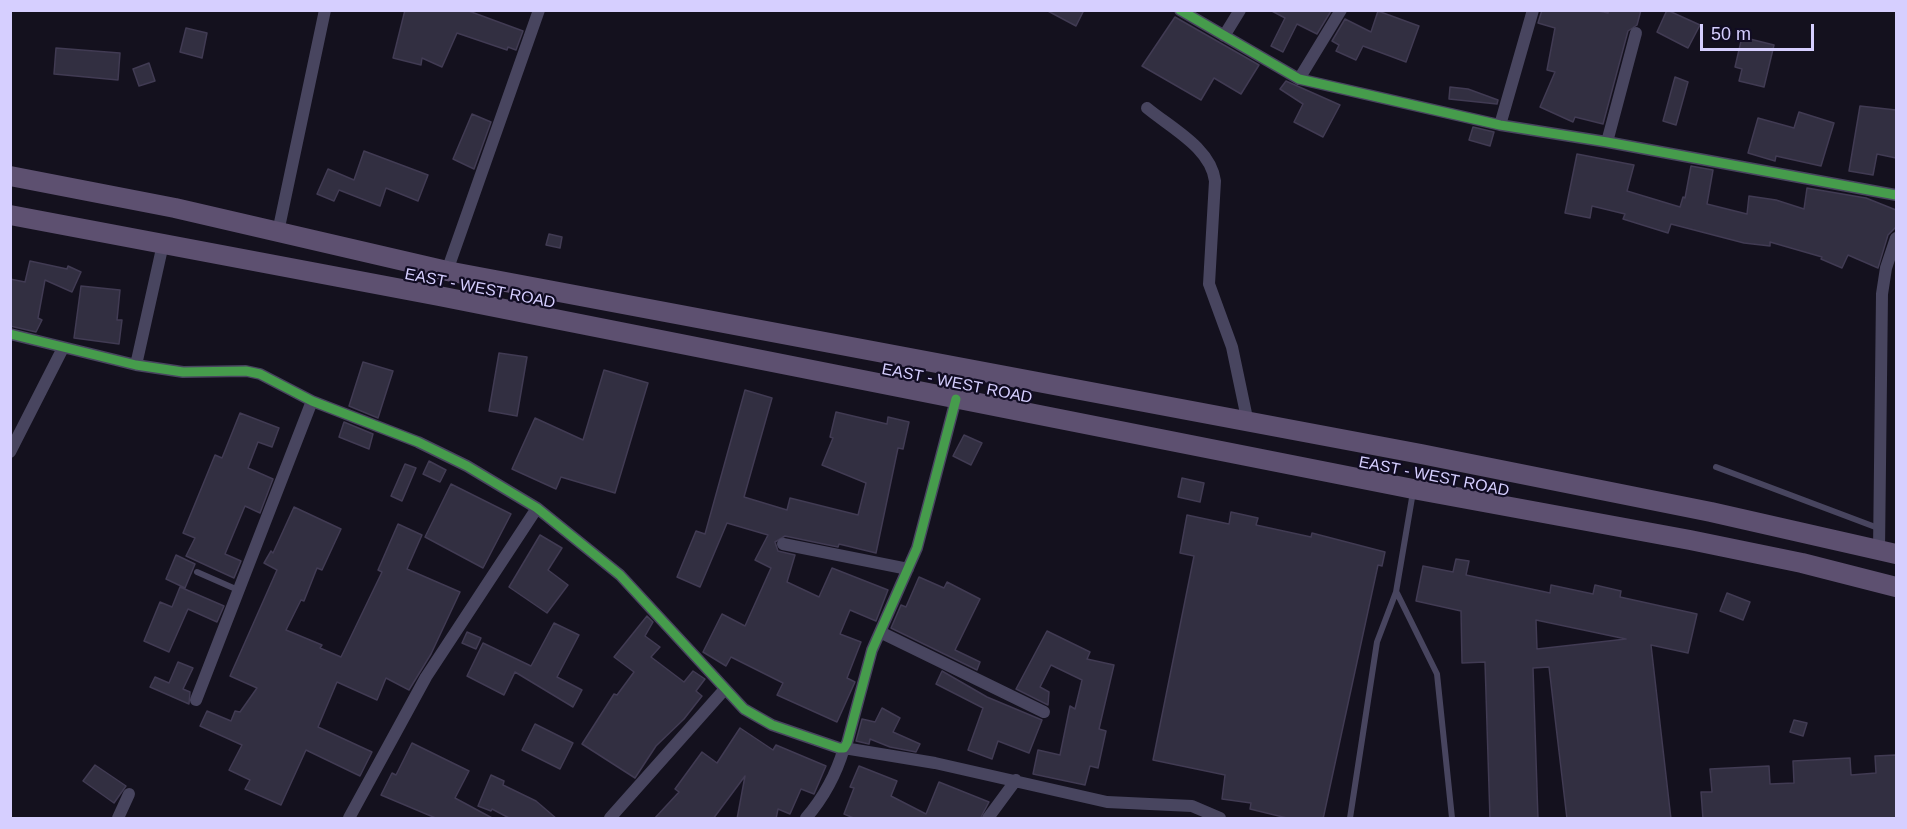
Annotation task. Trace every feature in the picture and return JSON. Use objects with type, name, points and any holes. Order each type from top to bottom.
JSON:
[{"type":"main road","name":"EAST - WEST ROAD","points":[[10,176],[175,208],[447,271],[1421,454],[1711,512],[1888,552]]},
{"type":"main road","name":"EAST - WEST ROAD","points":[[10,215],[439,296],[1413,489],[1713,544],[1896,587]]},
{"type":"street","points":[[278,232],[325,10]]},
{"type":"street","points":[[447,271],[539,10]]},
{"type":"street","points":[[1180,10],[1299,79],[1500,125],[1607,141],[1896,195]]},
{"type":"street","points":[[1224,36],[1240,10]]},
{"type":"street","points":[[1299,79],[1341,10]]},
{"type":"street","points":[[1500,125],[1533,10]]},
{"type":"street","points":[[1607,141],[1635,33]]},
{"type":"street","points":[[1147,108],[1206,156],[1214,168],[1209,284],[1232,347],[1248,423]]},
{"type":"street","points":[[1888,552],[1878,528],[1882,294],[1886,267],[1896,238]]},
{"type":"street","points":[[136,365],[163,244]]},
{"type":"street","points":[[10,334],[136,365],[183,372],[246,371],[260,374],[312,401],[418,442],[467,466],[537,508],[620,575],[724,690],[744,709],[772,726],[839,748],[844,747],[1016,780],[1107,802],[1201,808],[1220,819]]},
{"type":"street","points":[[10,452],[63,348]]},
{"type":"street","points":[[806,819],[826,793],[836,774],[880,632],[920,536],[956,399]]},
{"type":"street","points":[[196,700],[312,401]]},
{"type":"street","points":[[349,819],[426,677],[537,508]]},
{"type":"street","points":[[783,544],[908,569]]},
{"type":"street","points":[[880,632],[1044,712]]},
{"type":"street","points":[[610,819],[724,690]]},
{"type":"street","points":[[988,819],[1016,780]]},
{"type":"street","points":[[118,819],[129,794]]},
{"type":"street","points":[[1171,819],[1179,806]]},
{"type":"lane","points":[[1716,467],[1878,528]]},
{"type":"lane","points":[[1350,819],[1377,642],[1396,592],[1413,489]]},
{"type":"lane","points":[[197,572],[238,590]]},
{"type":"lane","points":[[1396,592],[1437,674],[1452,819]]},
{"type":"building","points":[[405,10],[466,10],[523,31],[516,50],[508,47],[507,50],[457,33],[442,67],[422,58],[421,65],[393,58]]},
{"type":"building","points":[[1046,10],[1084,10],[1076,26]]},
{"type":"building","points":[[1270,10],[1331,11],[1317,34],[1297,24],[1283,52],[1271,46],[1285,18]]},
{"type":"building","points":[[1542,10],[1594,10],[1608,13],[1609,10],[1641,10],[1637,25],[1628,31],[1603,124],[1575,117],[1573,122],[1540,107],[1555,72],[1547,70],[1555,28],[1538,23]]},
{"type":"building","points":[[1667,10],[1700,25],[1688,48],[1657,32]]},
{"type":"building","points":[[1378,11],[1419,26],[1406,62],[1363,46],[1356,60],[1336,51],[1339,45],[1332,41],[1345,19],[1371,32]]},
{"type":"building","points":[[1175,17],[1259,65],[1241,94],[1214,78],[1201,100],[1142,66]]},
{"type":"building","points":[[186,28],[207,33],[202,58],[180,52]]},
{"type":"building","points":[[1742,37],[1774,45],[1764,87],[1739,81],[1742,69],[1735,67]]},
{"type":"building","points":[[56,48],[120,53],[118,80],[54,74]]},
{"type":"building","points":[[149,63],[155,81],[139,86],[133,69]]},
{"type":"building","points":[[1675,77],[1688,82],[1676,125],[1663,121]]},
{"type":"building","points":[[1286,81],[1340,105],[1323,137],[1294,122],[1303,104],[1280,89]]},
{"type":"building","points":[[1450,87],[1468,89],[1498,100],[1497,104],[1449,99]]},
{"type":"building","points":[[1860,106],[1896,110],[1896,158],[1877,154],[1873,175],[1849,171]]},
{"type":"building","points":[[1799,112],[1834,123],[1821,166],[1776,156],[1775,161],[1748,153],[1758,118],[1794,128]]},
{"type":"building","points":[[472,114],[491,122],[474,169],[453,159]]},
{"type":"building","points":[[1473,127],[1494,132],[1490,146],[1469,140]]},
{"type":"building","points":[[364,151],[428,175],[418,201],[386,188],[380,206],[339,190],[334,201],[317,194],[328,169],[354,180]]},
{"type":"building","points":[[1577,154],[1634,165],[1627,191],[1680,207],[1683,197],[1685,198],[1691,166],[1713,170],[1707,204],[1747,214],[1749,196],[1776,200],[1804,209],[1807,188],[1866,198],[1896,210],[1896,227],[1888,235],[1878,268],[1848,255],[1842,268],[1821,259],[1822,257],[1770,242],[1770,246],[1744,243],[1671,224],[1668,233],[1623,219],[1625,214],[1592,206],[1590,218],[1565,213]]},
{"type":"building","points":[[549,234],[562,237],[560,248],[546,245]]},
{"type":"building","points":[[30,261],[67,269],[68,266],[81,272],[72,292],[45,280],[38,318],[42,320],[36,332],[10,326],[10,279],[25,282]]},
{"type":"building","points":[[81,286],[120,290],[117,320],[122,320],[119,344],[74,338]]},
{"type":"building","points":[[499,353],[527,357],[517,416],[489,411]]},
{"type":"building","points":[[363,362],[393,371],[378,418],[349,406]]},
{"type":"building","points":[[604,370],[648,383],[615,493],[561,477],[556,489],[512,469],[535,418],[583,440]]},
{"type":"building","points":[[745,390],[772,398],[744,497],[787,510],[790,498],[858,515],[866,483],[822,465],[833,438],[830,437],[836,412],[887,424],[888,417],[909,422],[903,449],[898,448],[876,553],[839,544],[838,547],[785,536],[775,542],[778,551],[795,555],[787,582],[819,597],[832,568],[888,590],[876,621],[850,610],[840,634],[861,642],[847,678],[855,682],[837,722],[777,695],[783,683],[731,657],[726,666],[703,652],[722,614],[745,626],[771,568],[755,560],[768,535],[727,523],[700,587],[677,577],[696,531],[705,534]]},
{"type":"building","points":[[240,413],[279,428],[272,447],[258,442],[248,468],[273,479],[260,513],[245,506],[225,554],[241,561],[234,578],[186,556],[195,538],[183,533],[215,455],[222,458]]},
{"type":"building","points":[[344,422],[373,434],[369,449],[339,437]]},
{"type":"building","points":[[964,435],[982,443],[971,465],[953,456]]},
{"type":"building","points":[[429,461],[446,470],[440,482],[423,474]]},
{"type":"building","points":[[405,464],[416,468],[402,501],[391,496]]},
{"type":"building","points":[[1182,478],[1204,483],[1200,502],[1178,497]]},
{"type":"building","points":[[451,484],[511,514],[483,568],[425,537]]},
{"type":"building","points":[[294,507],[341,529],[322,570],[317,568],[304,601],[301,600],[286,630],[322,645],[320,648],[341,657],[382,572],[378,570],[398,524],[422,535],[407,569],[460,592],[431,654],[409,690],[386,678],[377,700],[337,682],[318,727],[372,752],[360,776],[306,750],[281,805],[245,789],[250,780],[229,770],[242,745],[200,726],[207,711],[231,721],[235,711],[240,712],[257,688],[230,676],[277,570],[264,563],[271,551],[273,553]]},
{"type":"building","points":[[1231,512],[1258,518],[1256,525],[1311,537],[1312,533],[1385,552],[1382,566],[1378,565],[1323,819],[1291,819],[1250,809],[1251,803],[1222,799],[1225,775],[1153,760],[1194,556],[1180,553],[1187,515],[1229,524]]},
{"type":"building","points":[[540,535],[562,548],[548,570],[568,585],[547,613],[509,587]]},
{"type":"building","points":[[176,555],[195,564],[185,588],[166,579]]},
{"type":"building","points":[[1456,559],[1469,561],[1466,575],[1550,593],[1551,585],[1593,594],[1595,585],[1621,591],[1620,597],[1697,614],[1688,653],[1651,645],[1671,819],[1567,819],[1549,667],[1533,668],[1538,819],[1490,819],[1485,662],[1462,663],[1461,611],[1416,601],[1423,566],[1453,572]],"holes":[[[1536,620],[1626,639],[1537,649]]]},
{"type":"building","points":[[919,577],[944,588],[947,582],[980,599],[955,650],[980,662],[977,670],[891,628],[901,605],[906,607]]},
{"type":"building","points":[[180,587],[224,606],[217,622],[188,609],[169,652],[144,641],[160,602],[172,607]]},
{"type":"building","points":[[1727,593],[1750,602],[1743,620],[1720,611]]},
{"type":"building","points":[[647,616],[653,622],[645,636],[660,647],[651,657],[684,682],[693,671],[705,679],[696,691],[702,696],[684,719],[656,746],[635,778],[582,744],[614,694],[617,695],[634,672],[614,657]]},
{"type":"building","points":[[554,623],[579,635],[557,677],[582,690],[573,707],[515,672],[504,695],[467,676],[483,643],[531,666]]},
{"type":"building","points":[[1047,631],[1090,652],[1087,659],[1114,665],[1099,729],[1106,731],[1098,768],[1090,766],[1085,785],[1033,774],[1038,750],[1060,755],[1070,706],[1075,709],[1082,680],[1051,665],[1040,687],[1049,692],[1048,705],[1016,689]]},
{"type":"building","points":[[467,632],[481,638],[476,649],[462,643]]},
{"type":"building","points":[[178,662],[193,668],[183,689],[190,692],[189,704],[150,687],[155,677],[169,683]]},
{"type":"building","points":[[942,671],[987,697],[1042,720],[1029,753],[998,741],[992,759],[968,750],[983,708],[936,684]]},
{"type":"building","points":[[882,708],[900,718],[893,732],[920,744],[916,752],[890,747],[870,739],[869,744],[856,741],[862,719],[875,722]]},
{"type":"building","points":[[1794,720],[1807,723],[1803,736],[1790,732]]},
{"type":"building","points":[[535,724],[573,743],[560,769],[522,750]]},
{"type":"building","points":[[740,728],[773,750],[776,745],[826,766],[814,794],[801,789],[790,814],[778,809],[776,819],[737,819],[745,776],[713,819],[654,819],[679,792],[675,789],[702,752],[717,763]]},
{"type":"building","points":[[412,743],[469,771],[455,798],[494,819],[438,819],[381,795],[392,773],[396,775]]},
{"type":"building","points":[[1896,755],[1896,819],[1703,819],[1701,792],[1712,792],[1710,769],[1769,766],[1770,784],[1794,783],[1793,761],[1850,758],[1851,775],[1876,773],[1875,756]]},
{"type":"building","points":[[95,765],[126,786],[114,803],[83,781]]},
{"type":"building","points":[[859,766],[897,781],[891,796],[926,814],[939,782],[989,802],[980,819],[856,819],[844,814],[854,788],[850,787]]},
{"type":"building","points":[[491,775],[504,781],[503,785],[536,801],[557,819],[511,819],[492,809],[491,811],[478,806]]},
{"type":"cycle path","points":[[1180,10],[1299,79],[1500,125],[1607,142],[1896,195]]},
{"type":"cycle path","points":[[10,334],[136,365],[183,372],[246,371],[260,374],[312,401],[418,442],[467,466],[537,508],[620,575],[744,709],[772,725],[839,748],[844,748],[847,743],[872,650],[917,548],[956,399]]}]
